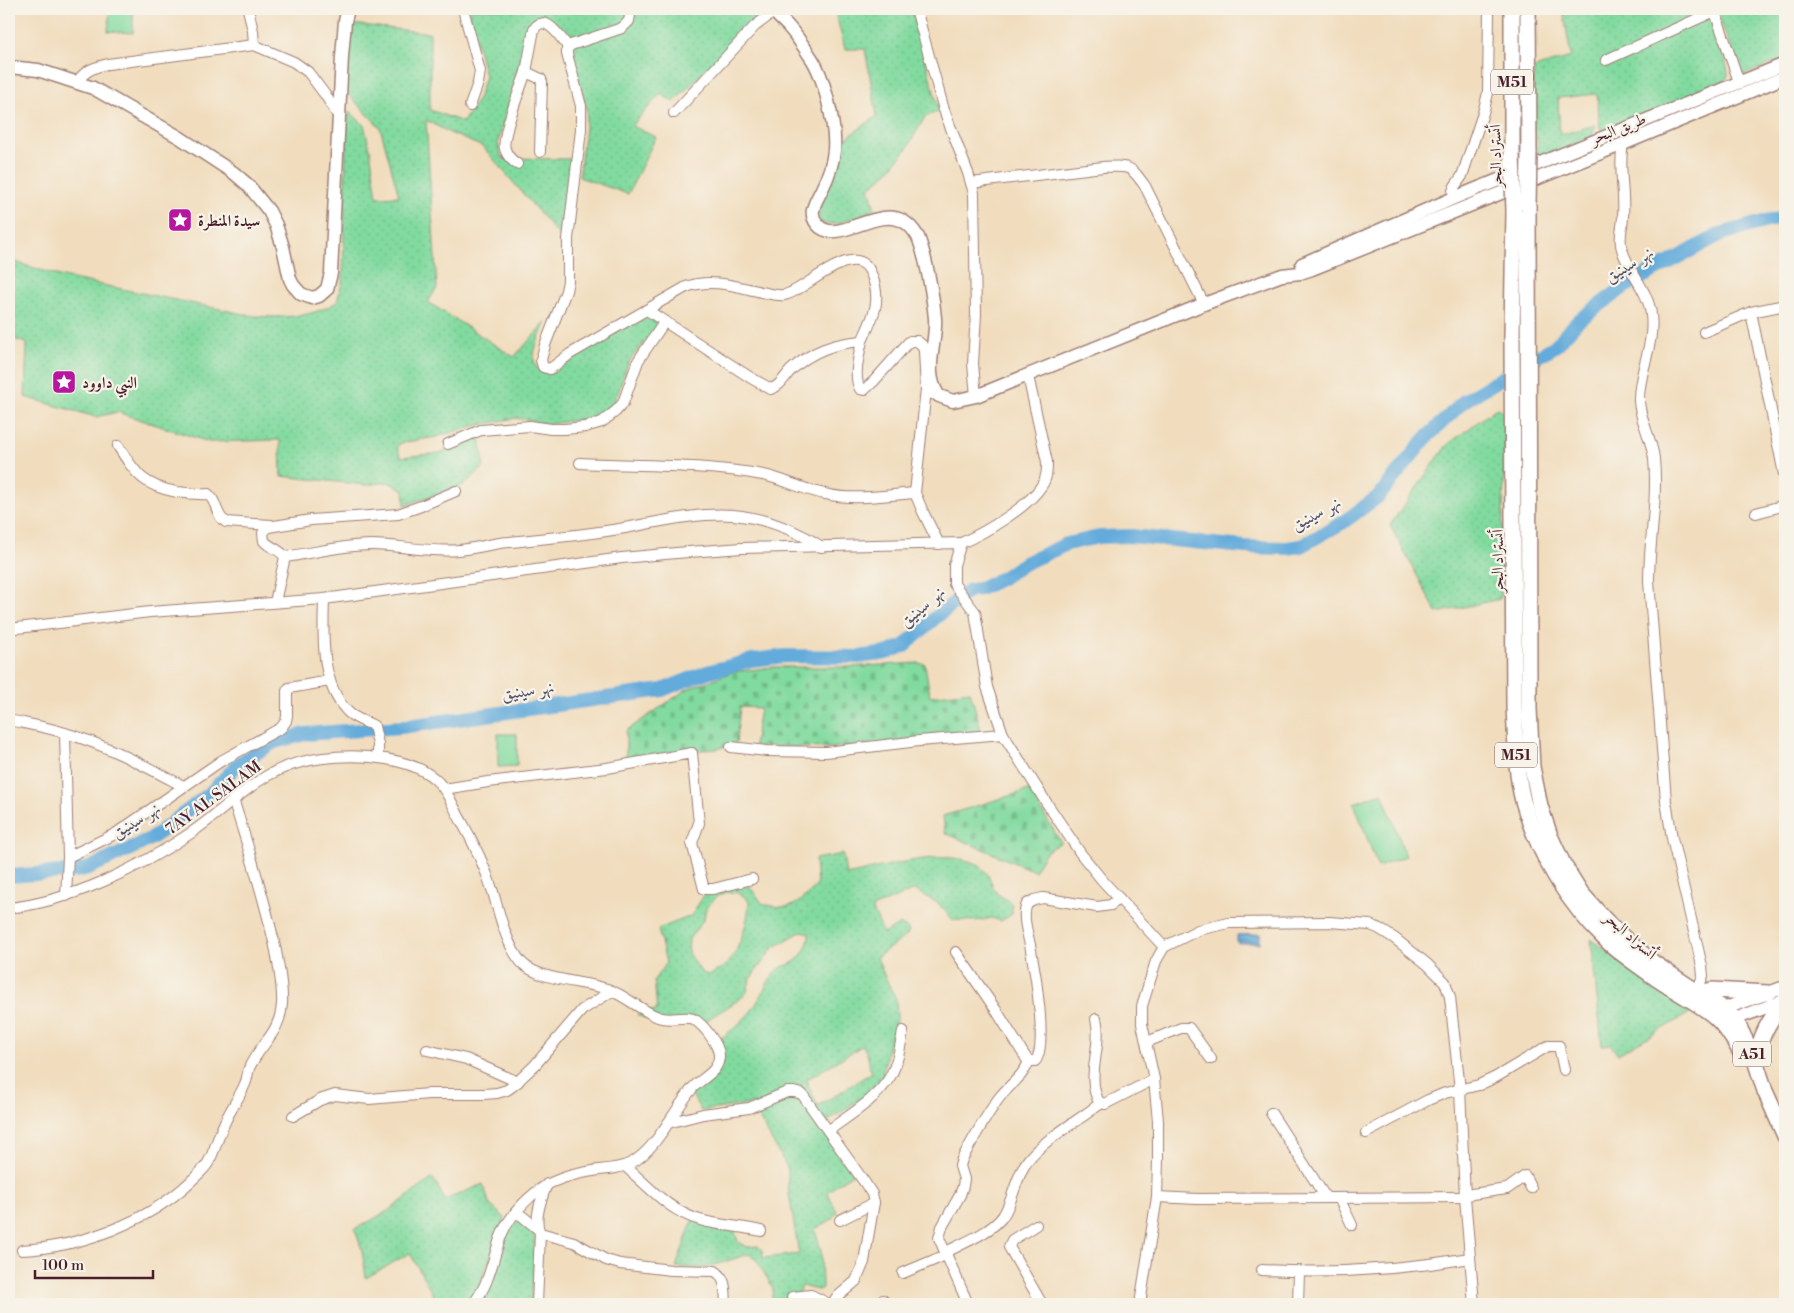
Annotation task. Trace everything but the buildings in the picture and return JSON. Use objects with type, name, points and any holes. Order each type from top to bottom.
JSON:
[{"type":"highway","name":"أتستراد البحر","points":[[1512,9],[1512,155],[1521,208],[1528,330],[1529,709],[1532,767],[1540,806],[1562,864],[1581,893],[1627,941],[1656,964],[1699,992],[1718,1012]]},
{"type":"highway","name":"أتستراد البحر","points":[[1528,9],[1528,153],[1521,208],[1512,337],[1514,414],[1514,707],[1517,760],[1523,799],[1534,833],[1550,868],[1573,904],[1606,940],[1650,974],[1718,1012]]},
{"type":"highway","points":[[1699,992],[1712,990],[1768,993]]},
{"type":"highway","points":[[1755,1060],[1761,1036],[1769,1020],[1785,1000]]},
{"type":"highway","name":"A51","points":[[1718,1012],[1730,1023],[1755,1060],[1765,1091]]},
{"type":"highway","name":"A51","points":[[1730,1023],[1765,1091],[1785,1136]]},
{"type":"main road","points":[[773,10],[788,26],[818,68],[833,125],[834,151],[828,174],[814,208],[814,218],[821,228],[828,231],[836,231],[880,217],[896,218],[912,227],[918,237],[922,250],[931,291],[935,319],[931,375],[933,385],[939,396]]},
{"type":"main road","points":[[9,67],[38,70],[93,88],[179,137],[220,163],[248,185],[264,204],[276,225],[293,285],[301,294],[312,298],[319,296],[327,289],[331,274],[339,117],[347,15]]},
{"type":"main road","points":[[1474,197],[1739,82],[1785,64]]},
{"type":"main road","name":"طريق البحر","points":[[939,396],[953,401],[976,396],[1204,304],[1282,275],[1300,273],[1312,269],[1458,203],[1623,144],[1785,77]]},
{"type":"main road","points":[[1718,1012],[1785,987]]},
{"type":"main road","points":[[1730,1023],[1785,1000]]},
{"type":"street","points":[[248,9],[254,45]]},
{"type":"street","points":[[338,9],[347,15]]},
{"type":"street","points":[[463,9],[480,71],[470,106]]},
{"type":"street","points":[[568,47],[622,28],[629,21],[631,9]]},
{"type":"street","points":[[916,9],[944,110],[974,193],[976,314],[973,364],[976,396]]},
{"type":"street","points":[[1458,203],[1453,191],[1462,176],[1483,114],[1488,93],[1490,9]]},
{"type":"street","points":[[674,113],[755,26],[773,10]]},
{"type":"street","points":[[1606,60],[1715,10],[1739,82]]},
{"type":"street","points":[[517,164],[509,158],[504,148],[506,134],[526,72],[534,29],[537,24],[541,22],[549,24],[568,47]]},
{"type":"street","points":[[78,82],[82,75],[91,69],[108,64],[254,45],[294,62],[308,72],[339,117]]},
{"type":"street","points":[[568,47],[566,54],[582,106],[581,130],[568,239],[568,280],[566,291],[545,345],[541,360],[543,367],[550,369],[570,354],[686,287],[703,282],[715,282],[785,295],[845,262],[861,263],[869,268],[878,294],[875,311],[862,341],[858,368],[858,385],[864,390],[874,382],[907,344],[914,340],[920,342],[923,347],[926,389],[916,492],[923,512],[939,544]]},
{"type":"street","points":[[526,72],[541,78],[542,82],[540,152]]},
{"type":"street","points":[[1623,144],[1620,166],[1623,212],[1620,244],[1624,256],[1651,309],[1652,327],[1639,401],[1652,447],[1654,465],[1654,504],[1649,580],[1658,714],[1666,801],[1672,838],[1702,966],[1703,976],[1699,992]]},
{"type":"street","points":[[971,183],[1104,167],[1125,166],[1134,170],[1145,186],[1204,304]]},
{"type":"street","points":[[1462,176],[1474,197]]},
{"type":"street","points":[[1704,332],[1751,312],[1785,305]]},
{"type":"street","points":[[647,310],[750,378],[772,389],[778,386],[802,360],[811,355],[843,342],[862,341]]},
{"type":"street","points":[[1751,312],[1785,479]]},
{"type":"street","points":[[448,444],[480,430],[530,426],[566,429],[585,427],[602,422],[623,403],[638,361],[665,321]]},
{"type":"street","points":[[9,628],[150,612],[324,599],[622,558],[742,548],[961,543],[982,534],[1011,514],[1034,496],[1043,484],[1047,472],[1047,462],[1028,376]]},
{"type":"street","points":[[926,389],[932,394],[939,396]]},
{"type":"street","points":[[118,446],[141,477],[154,486],[183,493],[208,494],[214,500],[220,517],[226,522],[272,525],[311,520],[398,514],[456,491]]},
{"type":"street","points":[[580,463],[682,466],[764,475],[815,492],[838,497],[867,498],[916,492]]},
{"type":"street","points":[[1756,513],[1785,505]]},
{"type":"street","points":[[285,557],[373,545],[425,550],[458,550],[687,518],[724,515],[771,523],[798,533],[822,547]]},
{"type":"street","points":[[272,525],[265,529],[263,533],[264,541],[285,557]]},
{"type":"street","points":[[961,543],[954,575],[957,590],[975,612],[987,687],[1003,734],[1081,854],[1164,948]]},
{"type":"street","points":[[274,602],[285,557]]},
{"type":"street","points":[[324,599],[324,646],[330,681],[347,711],[374,726],[378,744],[378,757]]},
{"type":"street","points":[[67,861],[115,834],[221,761],[281,728],[286,721],[287,691],[289,688],[330,681]]},
{"type":"street","points":[[9,720],[65,733],[124,756],[183,786]]},
{"type":"street","points":[[65,733],[66,891]]},
{"type":"street","points":[[730,747],[766,751],[826,752],[919,741],[1003,734]]},
{"type":"street","points":[[444,788],[606,768],[692,753],[699,823],[692,843],[704,889],[713,889],[752,879]]},
{"type":"street","name":"7AY AL SALAM","points":[[9,908],[41,903],[66,891],[107,879],[162,851],[206,822],[261,778],[301,762],[323,758],[378,757],[424,772],[433,778],[444,788],[480,854],[507,936],[522,963],[538,973],[612,991],[661,1018],[673,1020],[688,1018],[696,1020],[718,1048],[719,1058],[714,1070],[694,1086],[645,1152],[633,1162],[625,1166],[577,1174],[547,1184],[528,1198],[501,1235],[486,1283],[473,1304]]},
{"type":"street","points":[[22,1250],[44,1249],[80,1241],[152,1212],[176,1195],[208,1162],[223,1125],[246,1083],[249,1068],[264,1043],[274,1033],[279,1022],[282,988],[265,905],[233,799]]},
{"type":"street","points":[[1029,1061],[1034,1061],[1039,1054],[1041,1030],[1025,914],[1027,904],[1030,901],[1043,898],[1106,907],[1119,898]]},
{"type":"street","points":[[1140,1304],[1158,1197],[1158,1121],[1154,1079],[1142,1024],[1142,1006],[1156,961],[1164,948],[1173,942],[1198,930],[1229,923],[1329,922],[1370,925],[1378,928],[1404,945],[1445,982],[1450,997],[1460,1090],[1465,1196],[1474,1304]]},
{"type":"street","points":[[956,952],[1029,1061]]},
{"type":"street","points":[[293,1116],[320,1100],[335,1095],[369,1099],[430,1094],[484,1094],[507,1090],[518,1082],[545,1054],[582,1010],[612,991]]},
{"type":"street","points":[[1096,1019],[1099,1029],[1094,1059],[1094,1074],[1097,1096],[1101,1103]]},
{"type":"street","points":[[1147,1042],[1186,1027],[1189,1028],[1211,1058]]},
{"type":"street","points":[[828,1131],[874,1097],[890,1077],[898,1057],[903,1031]]},
{"type":"street","points":[[1366,1133],[1428,1100],[1445,1093],[1479,1085],[1496,1077],[1548,1046],[1559,1046],[1564,1070]]},
{"type":"street","points":[[427,1050],[466,1059],[518,1082]]},
{"type":"street","points":[[968,1304],[945,1254],[939,1238],[940,1232],[963,1186],[964,1178],[960,1166],[962,1159],[1000,1096],[1023,1072],[1029,1061]]},
{"type":"street","points":[[903,1272],[945,1254],[995,1224],[1003,1215],[1016,1181],[1029,1158],[1101,1103],[1105,1104],[1154,1079]]},
{"type":"street","points":[[668,1123],[703,1114],[749,1108],[779,1094],[794,1092],[802,1094],[874,1198],[864,1262],[856,1280],[836,1298],[835,1304]]},
{"type":"street","points":[[1270,1113],[1326,1198]]},
{"type":"street","points":[[625,1166],[670,1206],[682,1213],[699,1220],[761,1231]]},
{"type":"street","points":[[1158,1197],[1198,1199],[1465,1196],[1507,1189],[1525,1176],[1531,1188]]},
{"type":"street","points":[[537,1304],[541,1201],[547,1184]]},
{"type":"street","points":[[1339,1198],[1352,1225]]},
{"type":"street","points":[[840,1220],[874,1204]]},
{"type":"street","points":[[516,1213],[539,1231],[574,1242],[606,1260],[620,1264],[671,1270],[715,1271],[723,1281],[726,1304]]},
{"type":"street","points":[[1036,1225],[1012,1240],[1009,1247],[1042,1304]]},
{"type":"street","points":[[1262,1270],[1298,1272],[1368,1271],[1408,1268],[1470,1258]]},
{"type":"street","points":[[1298,1272],[1298,1304]]},
{"type":"street","points":[[792,1297],[811,1295],[829,1304]]},
{"type":"green space","points":[[110,9],[133,9],[133,33],[108,31]]},
{"type":"green space","points":[[468,9],[758,9],[760,13],[674,102],[660,94],[632,126],[656,137],[628,194],[579,177],[587,111],[572,54],[562,31],[546,18],[534,22],[530,27],[498,143],[502,158],[573,159],[561,238],[483,147],[426,120],[437,288],[428,302],[514,357],[546,322],[536,346],[534,362],[537,368],[543,371],[554,372],[646,314],[658,325],[628,363],[618,393],[611,406],[596,417],[550,424],[516,418],[474,426],[436,437],[401,443],[397,447],[401,457],[441,453],[467,439],[480,436],[484,467],[464,485],[405,505],[404,490],[388,482],[366,485],[281,476],[280,440],[209,442],[117,412],[96,417],[25,397],[27,343],[9,338],[9,260],[63,277],[254,316],[297,316],[317,311],[337,302],[343,278],[346,136],[349,111],[364,125],[370,149],[377,197],[399,196],[380,127],[346,92],[352,24],[430,33],[430,110],[463,122],[478,99],[485,76]]},
{"type":"green space","points":[[839,9],[912,9],[939,111],[925,117],[906,150],[885,175],[869,187],[875,209],[839,223],[825,224],[820,222],[818,208],[838,144],[877,116],[865,49],[845,49],[836,15]]},
{"type":"green space","points":[[1563,9],[1707,9],[1725,60],[1727,77],[1722,84],[1603,133],[1600,128],[1597,94],[1558,98],[1560,135],[1595,125],[1592,137],[1538,160],[1537,137],[1533,139],[1534,68],[1571,57]]},
{"type":"green space","points":[[1716,9],[1784,9],[1785,59],[1741,76]]},
{"type":"green space","points":[[1499,408],[1506,416],[1500,599],[1437,613],[1390,525],[1447,445],[1495,409]]},
{"type":"green space","points":[[925,664],[930,696],[970,691],[982,733],[831,748],[754,746],[760,708],[740,707],[736,743],[717,749],[668,752],[629,763],[626,761],[626,731],[687,689],[733,672],[773,667],[848,667]]},
{"type":"green space","points":[[498,734],[517,734],[517,766],[498,767]]},
{"type":"green space","points":[[1029,790],[1061,842],[1046,852],[1034,871],[945,833],[943,816]]},
{"type":"green space","points":[[1382,793],[1406,856],[1378,867],[1354,803]]},
{"type":"green space","points":[[843,854],[846,875],[915,860],[952,858],[968,861],[985,870],[997,893],[1012,904],[1012,914],[1001,921],[992,918],[976,921],[953,920],[938,903],[914,890],[872,908],[884,934],[900,924],[909,930],[907,935],[877,957],[896,999],[897,1017],[887,1052],[883,1075],[865,1096],[828,1121],[822,1128],[853,1174],[837,1184],[828,1193],[837,1212],[831,1220],[815,1229],[821,1251],[822,1289],[817,1290],[802,1286],[798,1293],[809,1300],[825,1304],[771,1304],[773,1288],[757,1261],[749,1254],[705,1268],[676,1267],[694,1216],[734,1228],[738,1242],[746,1247],[758,1246],[762,1250],[763,1258],[799,1254],[788,1188],[788,1169],[751,1104],[701,1111],[691,1093],[717,1075],[723,1058],[698,1017],[661,1022],[637,1015],[657,1010],[654,980],[666,963],[658,929],[691,916],[704,895],[747,883],[763,904],[781,907],[793,905],[804,898],[817,885],[815,859]],"holes":[[[727,892],[740,894],[749,902],[743,933],[737,949],[727,964],[710,975],[702,973],[688,953],[689,939],[704,919],[706,908],[716,897]],[[802,931],[809,933],[808,942],[798,959],[776,972],[750,1012],[737,1026],[717,1041],[704,1022],[740,999],[747,992],[750,979],[773,948]],[[863,1045],[868,1057],[871,1073],[818,1106],[806,1080]]]},
{"type":"green space","points":[[1591,939],[1690,1013],[1618,1054],[1610,1045],[1602,1046]]},
{"type":"green space","points":[[433,1178],[445,1200],[483,1184],[490,1205],[505,1218],[477,1292],[466,1304],[438,1304],[410,1253],[366,1278],[362,1250],[355,1229],[388,1211]]},
{"type":"green space","points":[[516,1217],[523,1220],[529,1226],[535,1240],[531,1304],[474,1304],[504,1234]]},
{"type":"water","points":[[1260,934],[1260,943],[1237,943],[1237,935]]},
{"type":"waterway","name":"نهر سينيق","points":[[9,876],[76,871],[89,868],[139,845],[155,836],[210,793],[238,764],[274,742],[305,734],[401,727],[662,690],[707,672],[752,660],[786,656],[859,657],[886,653],[904,646],[970,590],[980,589],[1004,577],[1025,563],[1067,544],[1099,537],[1131,536],[1245,547],[1287,548],[1301,546],[1342,523],[1379,496],[1425,439],[1464,401],[1555,346],[1578,321],[1624,287],[1721,234],[1770,220],[1785,219]]},
{"type":"place","name":"سيدة المنطرة","points":[[180,220]]},
{"type":"place","name":"النبي داوود","points":[[64,382]]}]
